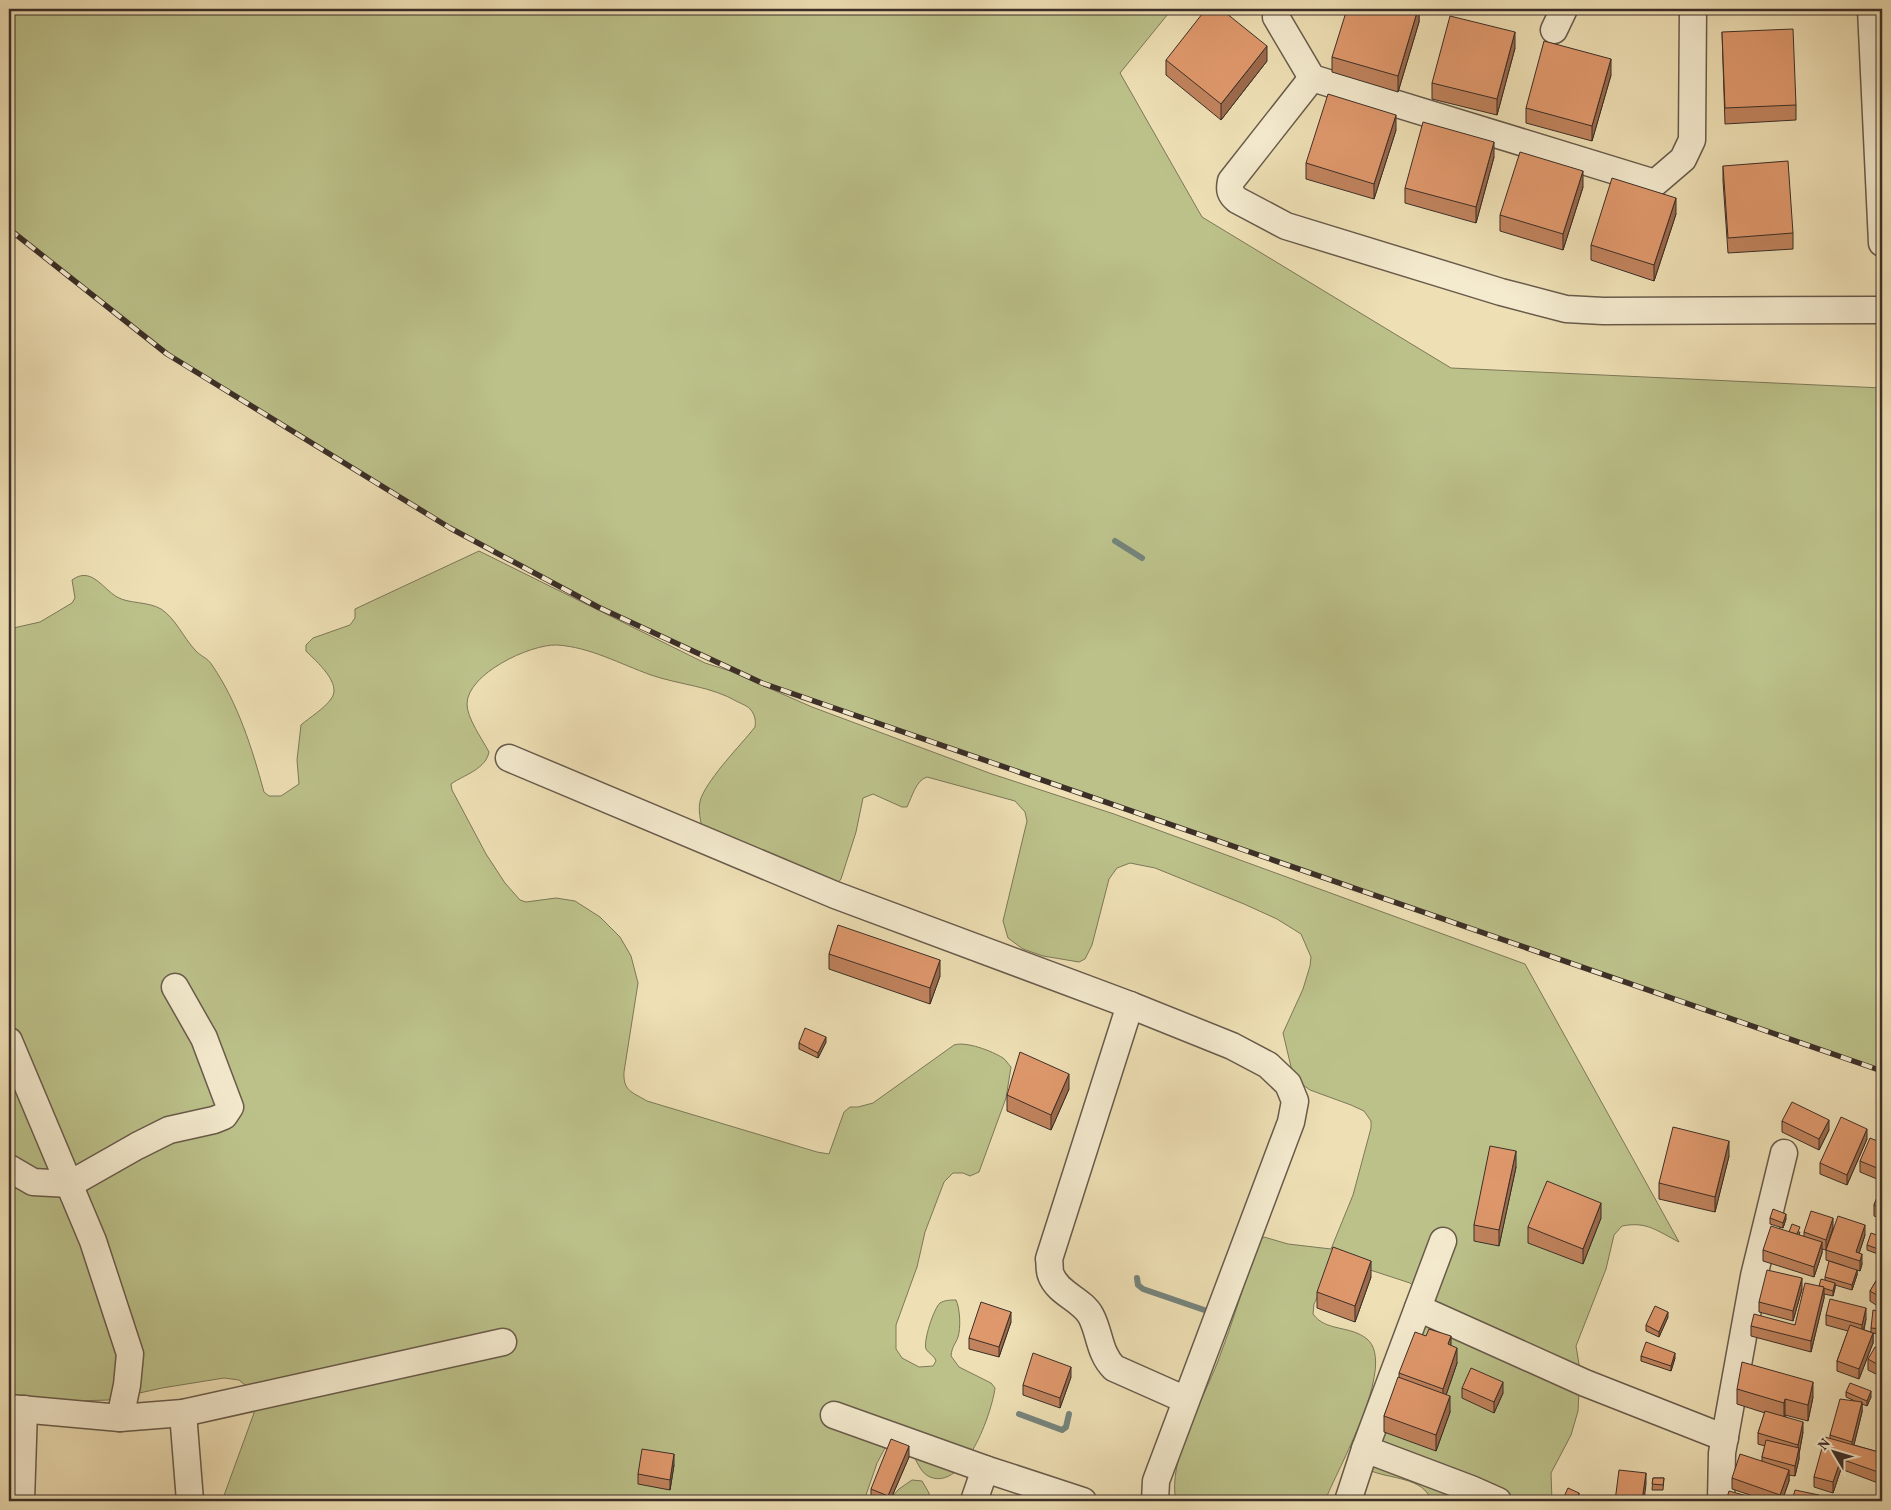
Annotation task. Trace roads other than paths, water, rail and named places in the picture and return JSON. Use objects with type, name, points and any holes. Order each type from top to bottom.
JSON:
[{"type":"street","points":[[1276,17],[1312,78],[1655,183],[1683,159],[1692,140],[1693,9]]},
{"type":"street","points":[[1871,9],[1882,243]]},
{"type":"street","points":[[1312,78],[1232,181],[1229,188],[1231,195],[1237,200],[1286,226],[1500,292],[1566,309],[1603,311],[1882,310]]},
{"type":"street","points":[[509,758],[836,895],[1130,1005],[1232,1046],[1268,1065],[1288,1084],[1295,1100],[1291,1122],[1156,1481],[1155,1501]]},
{"type":"street","points":[[9,1168],[33,1182],[70,1184],[169,1130],[224,1116],[230,1107],[204,1038],[175,987]]},
{"type":"street","points":[[1130,1005],[1049,1260],[1050,1274],[1058,1286],[1082,1305],[1091,1316],[1107,1360],[1114,1368],[1186,1400]]},
{"type":"street","points":[[9,1041],[93,1241],[130,1354],[128,1385],[120,1418]]},
{"type":"street","points":[[1721,1501],[1722,1453],[1754,1276],[1784,1153]]},
{"type":"street","points":[[1348,1501],[1365,1449],[1443,1241]]},
{"type":"street","points":[[1418,1308],[1586,1383],[1725,1438]]},
{"type":"street","points":[[21,1501],[16,1408],[120,1418],[183,1413],[503,1342]]},
{"type":"street","points":[[183,1413],[190,1501]]},
{"type":"street","points":[[834,1415],[985,1469],[1083,1501]]},
{"type":"street","points":[[1365,1449],[1498,1501]]},
{"type":"street","points":[[974,1501],[985,1469]]},
{"type":"waterway","points":[[1115,541],[1142,558]]},
{"type":"waterway","points":[[1137,1278],[1138,1285],[1143,1289],[1213,1313]]},
{"type":"waterway","points":[[1019,1414],[1062,1430],[1066,1427],[1069,1414]]},
{"type":"railway","points":[[9,229],[167,354],[450,528],[598,607],[762,683],[1882,1071]]}]
